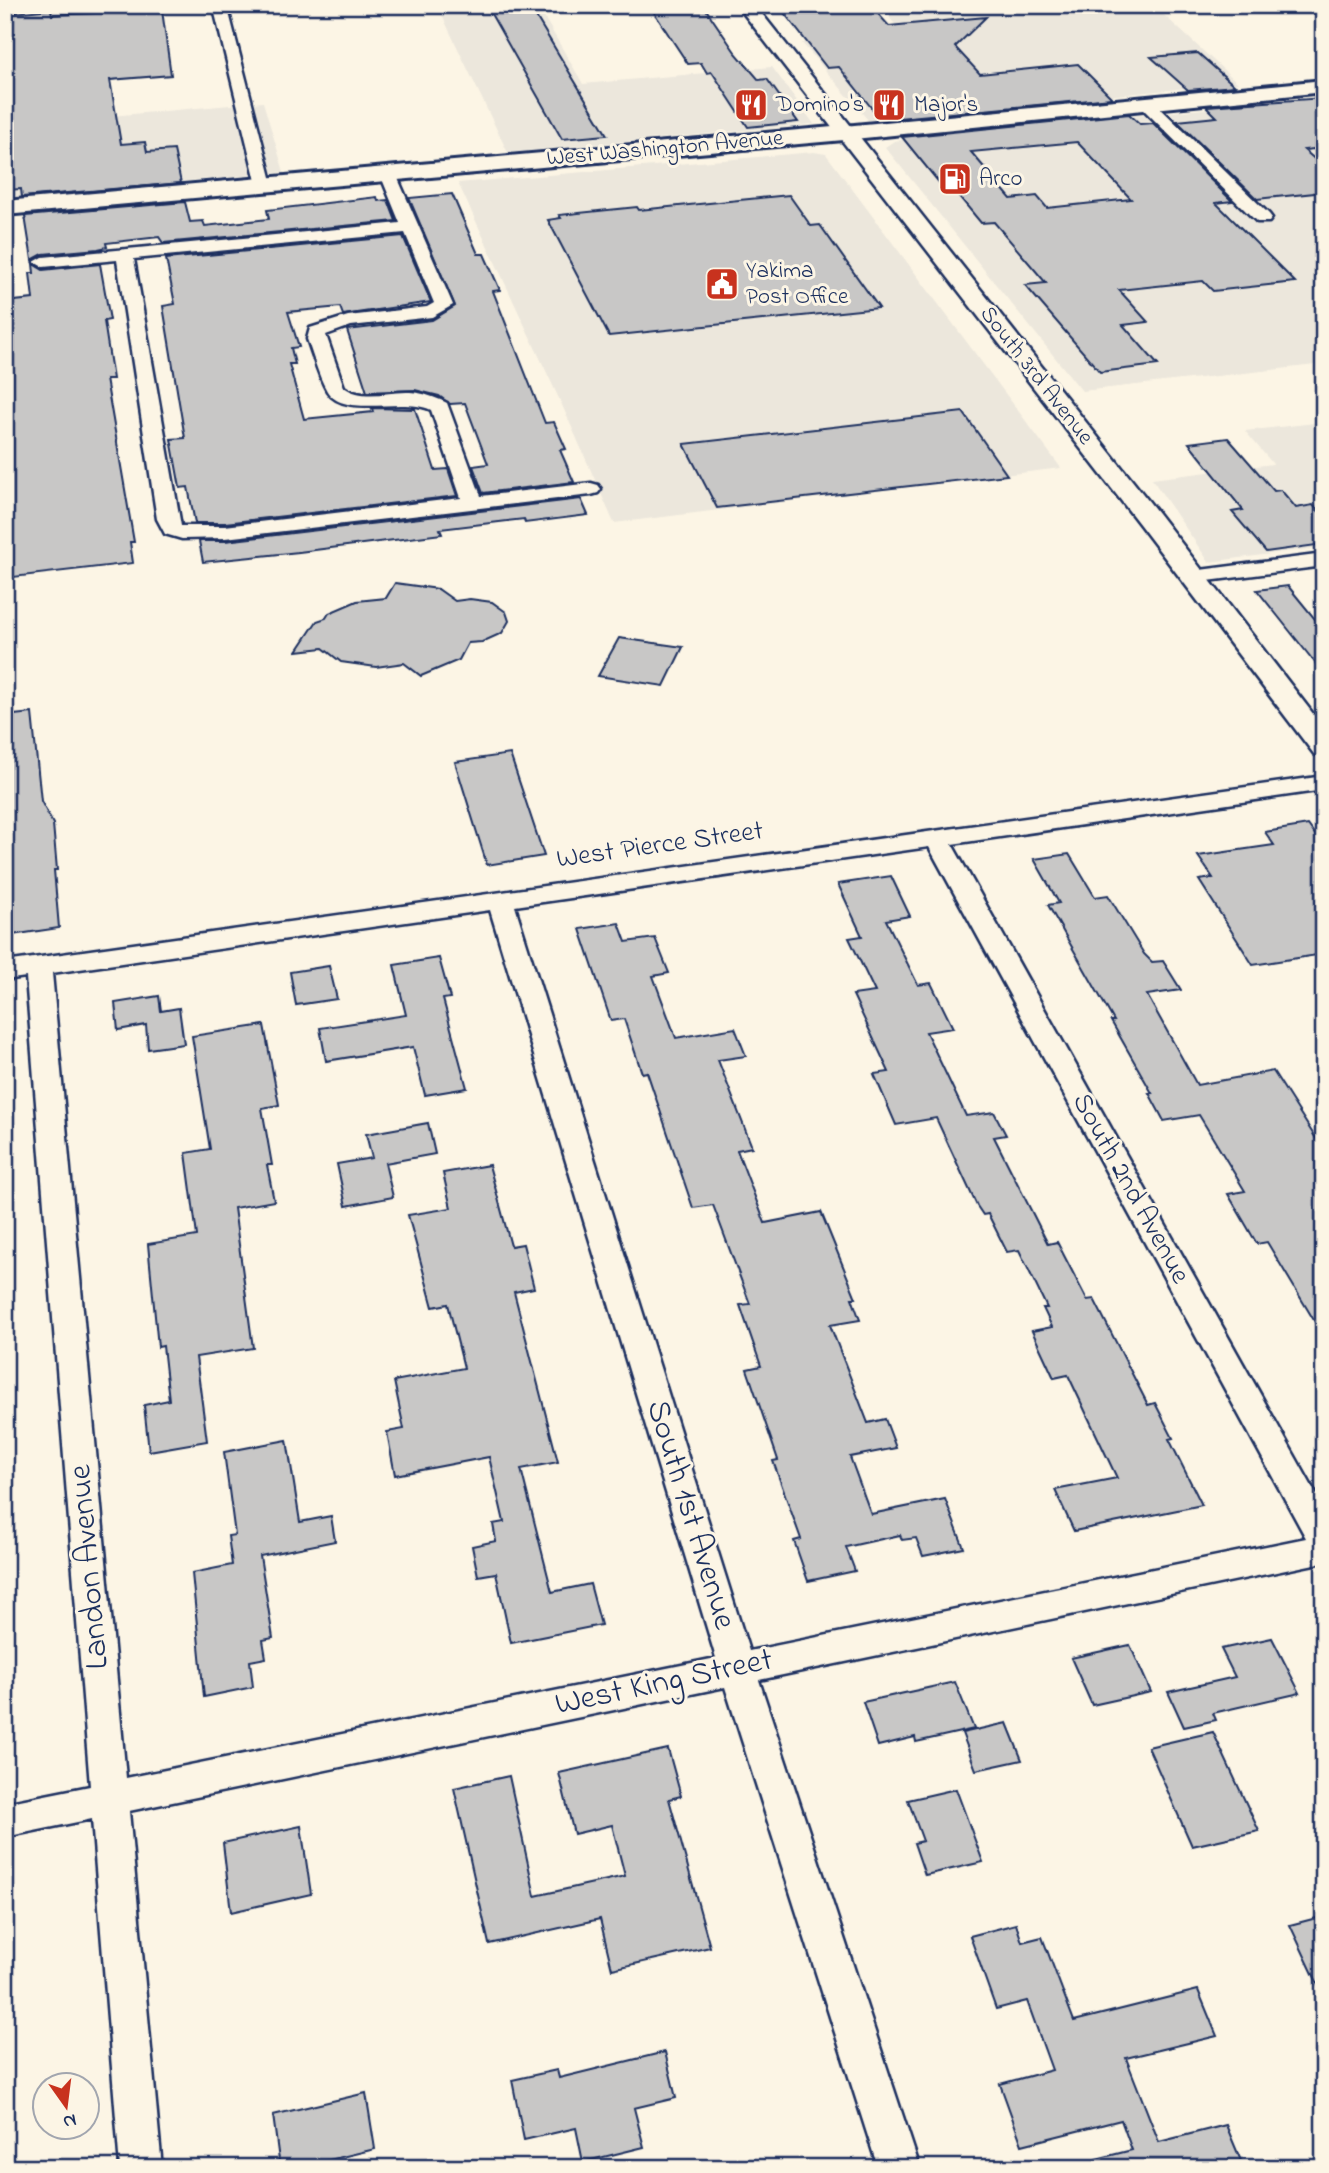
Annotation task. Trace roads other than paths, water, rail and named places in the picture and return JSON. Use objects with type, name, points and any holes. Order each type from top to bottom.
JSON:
[{"type":"main road","name":"West Washington Avenue","points":[[5,208],[844,133],[1324,86]]},
{"type":"street","points":[[220,5],[265,186]]},
{"type":"street","name":"South 3rd Avenue","points":[[746,5],[1324,748]]},
{"type":"street","points":[[1146,103],[1263,218]]},
{"type":"street","points":[[388,174],[444,304],[441,309],[337,323],[317,332],[316,339],[341,397],[362,401],[411,395],[431,400],[440,407],[472,503]]},
{"type":"street","points":[[43,262],[411,227]]},
{"type":"street","points":[[125,254],[167,519],[172,530],[181,533],[225,532],[591,489]]},
{"type":"street","points":[[1192,577],[1324,560]]},
{"type":"street","name":"West Pierce Street","points":[[5,971],[1324,783]]},
{"type":"street","name":"South 2nd Avenue","points":[[936,837],[1324,1541]]},
{"type":"street","name":"South 1st Avenue","points":[[500,901],[737,1668],[899,2168]]},
{"type":"street","name":"Landon Avenue","points":[[38,967],[141,2168]]},
{"type":"street","name":"West King Street","points":[[5,1820],[1324,1549]]},
{"type":"place","name":"Domino's","points":[[751,105]]},
{"type":"place","name":"Major's","points":[[889,105]]},
{"type":"place","name":"Arco","points":[[955,179]]},
{"type":"place","name":"Yakima Post Office","points":[[722,284]]}]
